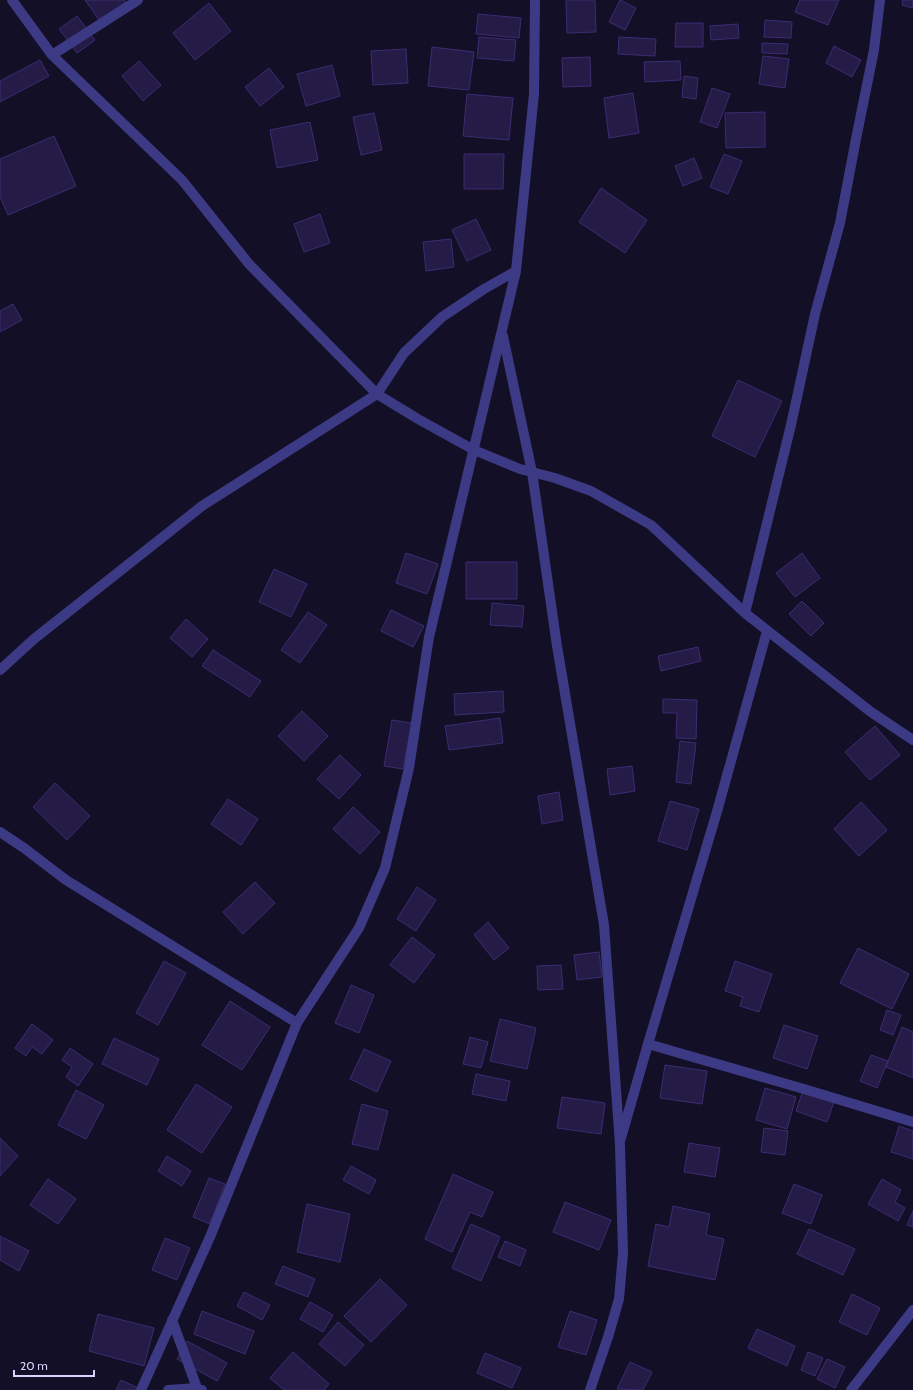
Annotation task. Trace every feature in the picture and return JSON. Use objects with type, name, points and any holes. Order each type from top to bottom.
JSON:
[{"type":"street","points":[[12,0],[52,56],[182,180],[249,264],[377,394],[474,450],[520,469],[555,478],[591,491],[651,525],[745,613],[871,712],[913,740]]},
{"type":"street","points":[[52,56],[138,0]]},
{"type":"street","points":[[141,1390],[210,1237],[297,1023],[359,928],[385,868],[409,768],[429,637],[516,271],[534,94],[535,0]]},
{"type":"street","points":[[745,613],[791,425],[815,314],[840,223],[874,50],[880,0]]},
{"type":"street","points":[[0,670],[34,639],[202,506],[377,394],[404,353],[442,317],[484,289],[516,271]]},
{"type":"street","points":[[502,333],[532,472],[557,646],[604,925],[620,1145],[623,1253],[618,1299],[608,1337],[590,1390]]},
{"type":"street","points":[[620,1145],[648,1044],[718,808],[767,631]]},
{"type":"street","points":[[0,832],[66,880],[297,1023]]},
{"type":"street","points":[[648,1044],[913,1122]]},
{"type":"street","points":[[851,1390],[913,1310]]},
{"type":"street","points":[[168,1390],[199,1389],[172,1320]]},
{"type":"building","points":[[85,0],[124,0],[130,9],[104,27]]},
{"type":"building","points":[[566,0],[595,0],[596,32],[567,33]]},
{"type":"building","points":[[620,0],[636,8],[625,30],[609,22]]},
{"type":"building","points":[[800,0],[839,0],[828,25],[795,12]]},
{"type":"building","points":[[903,0],[913,0],[913,8],[902,5]]},
{"type":"building","points":[[209,3],[231,31],[195,60],[173,33]]},
{"type":"building","points":[[478,14],[521,18],[519,38],[476,34]]},
{"type":"building","points":[[77,16],[95,40],[77,53],[59,29]]},
{"type":"building","points":[[765,20],[792,22],[791,38],[764,37]]},
{"type":"building","points":[[676,23],[703,23],[703,47],[675,47]]},
{"type":"building","points":[[738,24],[739,38],[711,40],[710,26]]},
{"type":"building","points":[[479,37],[516,40],[514,61],[477,58]]},
{"type":"building","points":[[619,37],[656,39],[655,56],[618,54]]},
{"type":"building","points":[[762,43],[788,44],[787,54],[762,53]]},
{"type":"building","points":[[834,46],[861,60],[852,77],[826,63]]},
{"type":"building","points":[[432,47],[474,52],[469,90],[428,86]]},
{"type":"building","points":[[406,49],[408,83],[373,85],[371,51]]},
{"type":"building","points":[[763,56],[789,59],[785,88],[759,84]]},
{"type":"building","points":[[590,57],[591,86],[563,87],[562,58]]},
{"type":"building","points":[[40,60],[49,76],[0,102],[0,81]]},
{"type":"building","points":[[139,61],[161,85],[143,101],[122,76]]},
{"type":"building","points":[[680,61],[681,80],[645,82],[644,62]]},
{"type":"building","points":[[332,65],[340,96],[306,106],[297,74]]},
{"type":"building","points":[[269,68],[284,87],[260,106],[245,87]]},
{"type":"building","points":[[684,76],[698,78],[696,99],[682,97]]},
{"type":"building","points":[[712,88],[730,94],[717,128],[700,122]]},
{"type":"building","points":[[633,93],[639,133],[609,138],[604,98]]},
{"type":"building","points":[[467,94],[513,98],[509,140],[463,136]]},
{"type":"building","points":[[765,112],[765,147],[726,148],[725,113]]},
{"type":"building","points":[[374,113],[382,150],[361,155],[353,117]]},
{"type":"building","points":[[310,122],[318,160],[277,168],[270,130]]},
{"type":"building","points":[[54,136],[76,186],[8,215],[0,197],[0,159]]},
{"type":"building","points":[[464,154],[504,154],[503,189],[464,189]]},
{"type":"building","points":[[724,154],[742,161],[728,194],[710,187]]},
{"type":"building","points":[[694,158],[702,178],[683,186],[675,166]]},
{"type":"building","points":[[601,188],[647,220],[625,253],[579,222]]},
{"type":"building","points":[[320,214],[330,243],[304,252],[294,224]]},
{"type":"building","points":[[476,219],[491,250],[467,261],[452,230]]},
{"type":"building","points":[[451,239],[454,267],[426,271],[423,242]]},
{"type":"building","points":[[13,304],[22,320],[0,332],[0,311]]},
{"type":"building","points":[[738,380],[782,401],[755,457],[712,436]]},
{"type":"building","points":[[406,553],[438,564],[427,594],[396,583]]},
{"type":"building","points":[[802,553],[820,578],[795,597],[776,573]]},
{"type":"building","points":[[466,562],[517,562],[517,599],[466,599]]},
{"type":"building","points":[[274,569],[307,584],[291,617],[259,602]]},
{"type":"building","points":[[802,601],[824,623],[811,636],[789,614]]},
{"type":"building","points":[[492,603],[524,606],[522,627],[490,625]]},
{"type":"building","points":[[391,610],[424,626],[413,647],[381,631]]},
{"type":"building","points":[[308,612],[327,625],[300,663],[281,650]]},
{"type":"building","points":[[186,619],[208,639],[192,657],[170,638]]},
{"type":"building","points":[[698,647],[701,661],[661,671],[658,656]]},
{"type":"building","points":[[213,650],[261,681],[250,697],[202,666]]},
{"type":"building","points":[[503,691],[504,712],[455,715],[454,694]]},
{"type":"building","points":[[663,699],[697,700],[696,739],[676,738],[677,713],[663,713]]},
{"type":"building","points":[[302,711],[328,736],[304,761],[278,736]]},
{"type":"building","points":[[500,718],[503,743],[449,750],[445,726]]},
{"type":"building","points":[[392,720],[412,723],[403,769],[384,766]]},
{"type":"building","points":[[875,726],[900,755],[870,780],[845,752]]},
{"type":"building","points":[[680,741],[696,743],[691,784],[676,782]]},
{"type":"building","points":[[340,755],[361,775],[339,799],[317,779]]},
{"type":"building","points":[[632,766],[635,791],[610,795],[607,769]]},
{"type":"building","points":[[55,783],[90,816],[67,840],[33,807]]},
{"type":"building","points":[[559,792],[563,820],[542,824],[538,796]]},
{"type":"building","points":[[228,799],[258,819],[241,845],[211,824]]},
{"type":"building","points":[[670,801],[699,809],[687,850],[658,841]]},
{"type":"building","points":[[861,802],[887,830],[859,856],[834,829]]},
{"type":"building","points":[[353,807],[380,832],[360,854],[333,829]]},
{"type":"building","points":[[255,882],[275,903],[243,934],[223,912]]},
{"type":"building","points":[[417,887],[436,900],[416,931],[397,919]]},
{"type":"building","points":[[488,922],[509,948],[494,960],[474,935]]},
{"type":"building","points":[[412,937],[435,955],[414,983],[390,965]]},
{"type":"building","points":[[858,948],[909,974],[892,1009],[840,983]]},
{"type":"building","points":[[599,952],[602,977],[577,980],[574,955]]},
{"type":"building","points":[[164,961],[186,973],[158,1025],[136,1013]]},
{"type":"building","points":[[735,961],[772,974],[759,1012],[740,1006],[743,997],[725,991]]},
{"type":"building","points":[[561,965],[563,989],[538,990],[537,966]]},
{"type":"building","points":[[351,985],[374,995],[359,1033],[335,1023]]},
{"type":"building","points":[[230,1001],[270,1027],[242,1070],[202,1045]]},
{"type":"building","points":[[887,1010],[901,1015],[893,1035],[880,1030]]},
{"type":"building","points":[[500,1019],[536,1028],[527,1069],[490,1061]]},
{"type":"building","points":[[32,1024],[53,1040],[42,1054],[32,1047],[26,1056],[15,1048]]},
{"type":"building","points":[[784,1025],[818,1036],[807,1069],[773,1058]]},
{"type":"building","points":[[902,1027],[913,1032],[913,1078],[886,1067]]},
{"type":"building","points":[[470,1037],[488,1042],[481,1068],[463,1064]]},
{"type":"building","points":[[114,1038],[159,1059],[147,1085],[102,1064]]},
{"type":"building","points":[[70,1048],[93,1064],[78,1086],[66,1077],[72,1067],[62,1060]]},
{"type":"building","points":[[364,1049],[391,1061],[377,1092],[350,1079]]},
{"type":"building","points":[[871,1055],[888,1061],[877,1088],[860,1081]]},
{"type":"building","points":[[665,1065],[707,1071],[702,1104],[660,1098]]},
{"type":"building","points":[[476,1074],[510,1081],[506,1101],[472,1094]]},
{"type":"building","points":[[196,1084],[232,1107],[202,1153],[167,1130]]},
{"type":"building","points":[[805,1085],[836,1096],[827,1122],[796,1111]]},
{"type":"building","points":[[765,1088],[796,1097],[787,1129],[756,1120]]},
{"type":"building","points":[[76,1090],[104,1105],[86,1139],[58,1125]]},
{"type":"building","points":[[562,1097],[605,1103],[601,1134],[557,1128]]},
{"type":"building","points":[[362,1104],[388,1111],[378,1150],[352,1144]]},
{"type":"building","points":[[899,1126],[913,1131],[913,1159],[891,1152]]},
{"type":"building","points":[[764,1128],[788,1131],[785,1155],[761,1152]]},
{"type":"building","points":[[0,1138],[18,1156],[0,1176]]},
{"type":"building","points":[[689,1143],[720,1148],[715,1177],[684,1172]]},
{"type":"building","points":[[167,1156],[191,1171],[182,1186],[158,1171]]},
{"type":"building","points":[[351,1166],[376,1180],[369,1194],[343,1180]]},
{"type":"building","points":[[453,1174],[493,1192],[482,1217],[470,1212],[452,1252],[425,1239]]},
{"type":"building","points":[[209,1178],[225,1184],[210,1224],[193,1217]]},
{"type":"building","points":[[48,1179],[76,1199],[58,1224],[30,1205]]},
{"type":"building","points":[[882,1179],[901,1190],[895,1202],[905,1208],[898,1221],[868,1204]]},
{"type":"building","points":[[794,1184],[822,1195],[811,1224],[782,1213]]},
{"type":"building","points":[[565,1202],[611,1220],[599,1250],[553,1232]]},
{"type":"building","points":[[307,1204],[350,1214],[340,1262],[297,1252]]},
{"type":"building","points":[[673,1206],[710,1214],[706,1235],[724,1239],[715,1280],[648,1266],[656,1224],[669,1227]]},
{"type":"building","points":[[913,1211],[913,1227],[907,1225]]},
{"type":"building","points":[[471,1224],[500,1237],[481,1281],[452,1268]]},
{"type":"building","points":[[809,1229],[855,1249],[843,1275],[797,1254]]},
{"type":"building","points":[[0,1236],[29,1251],[19,1271],[0,1260]]},
{"type":"building","points":[[165,1238],[190,1248],[177,1280],[152,1270]]},
{"type":"building","points":[[505,1241],[526,1250],[520,1266],[498,1257]]},
{"type":"building","points":[[283,1266],[315,1279],[308,1297],[275,1284]]},
{"type":"building","points":[[380,1279],[407,1305],[371,1342],[344,1316]]},
{"type":"building","points":[[244,1292],[270,1305],[262,1320],[237,1306]]},
{"type":"building","points":[[852,1294],[880,1308],[867,1335],[839,1322]]},
{"type":"building","points":[[310,1302],[333,1315],[323,1332],[300,1319]]},
{"type":"building","points":[[202,1311],[254,1331],[245,1354],[194,1334]]},
{"type":"building","points":[[570,1311],[597,1320],[586,1355],[558,1347]]},
{"type":"building","points":[[98,1314],[154,1328],[144,1366],[89,1351]]},
{"type":"building","points":[[338,1322],[364,1345],[345,1366],[319,1344]]},
{"type":"building","points":[[757,1329],[795,1346],[787,1366],[748,1348]]},
{"type":"building","points":[[187,1341],[227,1363],[217,1381],[177,1359]]},
{"type":"building","points":[[293,1352],[329,1384],[324,1390],[284,1390],[270,1378]]},
{"type":"building","points":[[808,1352],[823,1358],[815,1376],[801,1370]]},
{"type":"building","points":[[485,1353],[521,1368],[512,1388],[477,1373]]},
{"type":"building","points":[[827,1359],[845,1367],[835,1388],[817,1379]]},
{"type":"building","points":[[630,1362],[652,1372],[643,1390],[617,1389]]},
{"type":"building","points":[[121,1380],[138,1388],[137,1390],[116,1390]]}]
